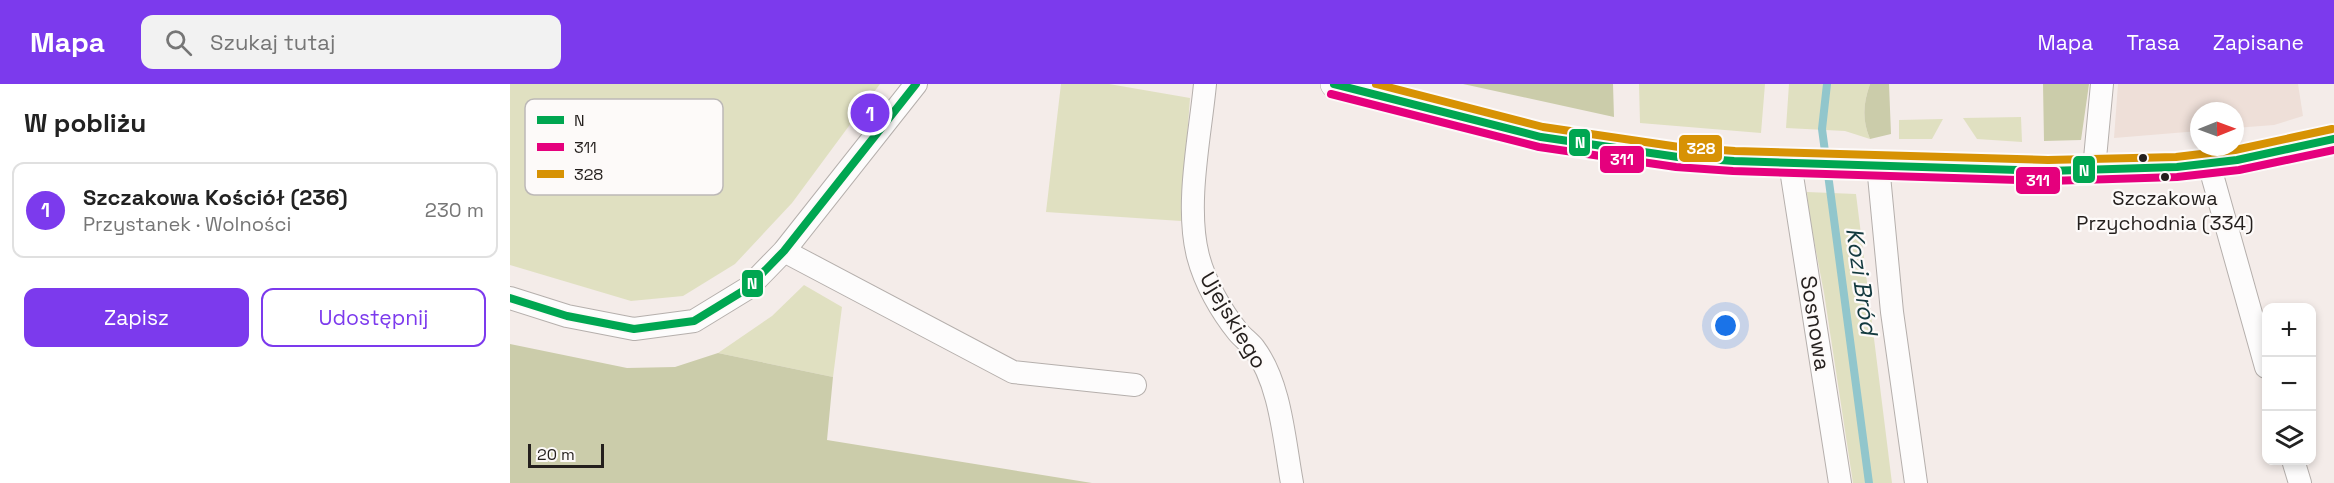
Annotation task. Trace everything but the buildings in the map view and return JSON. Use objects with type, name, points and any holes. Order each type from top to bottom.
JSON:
[{"type":"street","points":[[510,297],[567,316],[634,329],[694,321],[748,288],[784,251],[916,84]]},
{"type":"street","name":"Ujejskiego","points":[[1205,84],[1194,194],[1194,238],[1198,258],[1217,300],[1239,334],[1254,349],[1271,381],[1292,483]]},
{"type":"street","points":[[2094,169],[2102,84]]},
{"type":"street","points":[[1348,86],[1479,123],[1596,146],[1678,157],[2048,171],[2209,164],[2334,140]]},
{"type":"street","name":"Sosnowa","points":[[1795,163],[1840,483]]},
{"type":"street","points":[[2209,164],[2263,357]]},
{"type":"street","points":[[1874,165],[1916,483]]},
{"type":"street","points":[[784,251],[1013,372],[1135,385]]},
{"type":"street","points":[[2295,465],[2300,483]]},
{"type":"shaded area","points":[[2118,84],[2298,84],[2303,116],[2274,125],[2244,127],[2244,102],[2190,102],[2190,132],[2114,138]]},
{"type":"green space","points":[[510,84],[880,84],[792,203],[735,264],[683,296],[631,301],[510,265]]},
{"type":"green space","points":[[1061,84],[1109,84],[1190,98],[1181,221],[1046,212]]},
{"type":"green space","points":[[1463,84],[1613,84],[1614,117]]},
{"type":"green space","points":[[1639,84],[1765,84],[1761,133],[1640,123]]},
{"type":"green space","points":[[1789,84],[1870,84],[1864,112],[1870,139],[1845,131],[1786,128]]},
{"type":"green space","points":[[1870,84],[1889,84],[1891,134],[1870,139],[1864,112]]},
{"type":"green space","points":[[2043,84],[2089,84],[2081,140],[2044,141]]},
{"type":"green space","points":[[2021,117],[2022,142],[1977,139],[1963,118]]},
{"type":"green space","points":[[1943,119],[1932,139],[1899,139],[1899,120]]},
{"type":"green space","points":[[1807,192],[1856,194],[1892,483],[1853,483]]},
{"type":"green space","points":[[804,285],[842,307],[833,377],[718,353],[772,316]]},
{"type":"green space","points":[[510,344],[627,368],[675,367],[718,353],[833,377],[827,440],[1092,483],[510,483]]},
{"type":"waterway","name":"Kozi Bród","points":[[1827,84],[1822,129],[1869,483]]},
{"type":"transit line","name":"N","points":[[510,298],[567,316],[634,329],[694,321],[748,288],[784,251],[916,84]]},
{"type":"transit line","name":"N","points":[[1334,84],[1541,137],[1678,157],[1734,161],[2048,171],[2177,167],[2237,160],[2334,139]]},
{"type":"transit line","name":"328","points":[[1376,84],[1543,127],[1679,147],[1735,151],[2048,160],[2176,157],[2235,150],[2332,129]]},
{"type":"transit line","name":"311","points":[[1331,94],[1539,147],[1676,167],[1733,171],[2048,181],[2177,177],[2239,170],[2334,150]]},
{"type":"place","name":"Szczakowa Kościół (236)","points":[[870,113]]},
{"type":"place","name":"Szczakowa Przychodnia (334)","points":[[2165,177]]}]
